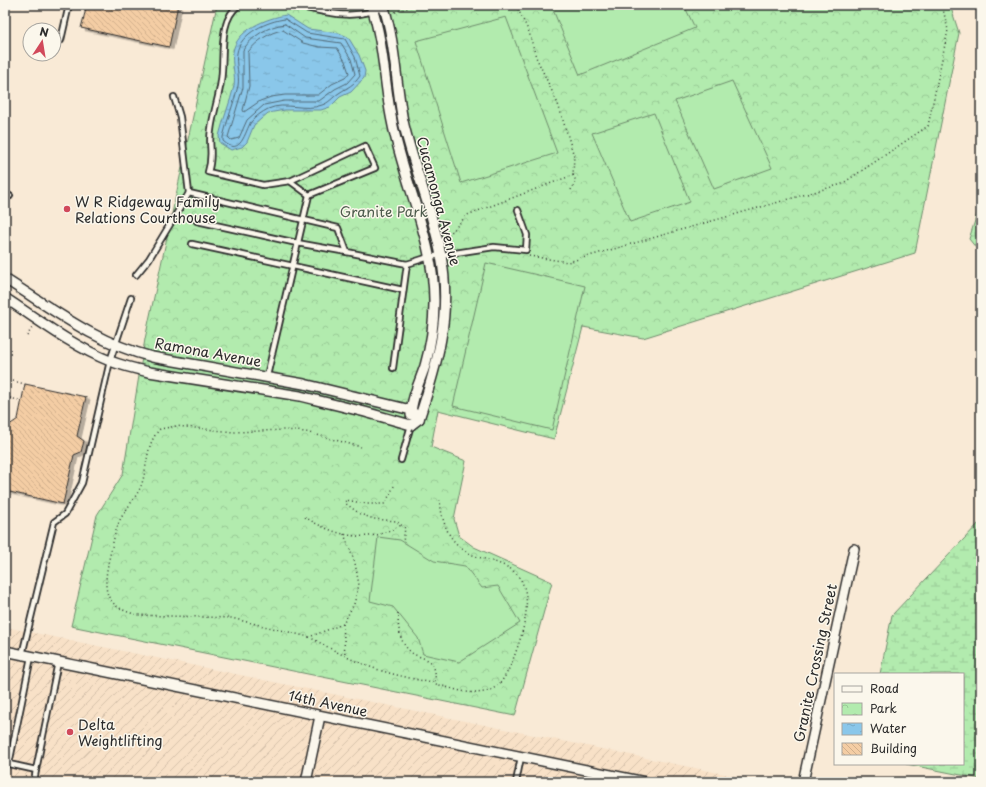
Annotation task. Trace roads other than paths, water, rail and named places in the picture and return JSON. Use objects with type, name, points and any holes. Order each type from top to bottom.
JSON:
[{"type":"street","name":"Cucamonga Avenue","points":[[385,6],[403,121],[441,255],[444,302],[441,347],[419,419]]},
{"type":"street","name":"Cucamonga Avenue","points":[[372,8],[392,121],[434,280],[433,324],[425,364],[411,410],[411,425]]},
{"type":"street","name":"Ramona Avenue","points":[[5,279],[78,327],[115,346],[152,357],[266,376],[334,390],[411,410]]},
{"type":"street","points":[[5,298],[71,341],[110,361],[149,372],[300,396],[411,425],[419,419],[411,410]]},
{"type":"street","name":"Granite Crossing Street","points":[[803,782],[854,549]]},
{"type":"street","name":"14th Avenue","points":[[5,651],[645,782]]},
{"type":"street","points":[[306,782],[320,716]]},
{"type":"lane","points":[[62,40],[69,5]]},
{"type":"lane","points":[[239,5],[234,9],[229,19],[223,41],[221,82],[210,131],[212,161],[208,172],[263,185],[290,181],[365,146],[375,168],[309,195]]},
{"type":"lane","points":[[292,5],[339,15],[357,16],[372,8],[385,6]]},
{"type":"lane","points":[[136,274],[149,259],[189,193],[180,117],[174,97]]},
{"type":"lane","points":[[290,181],[309,195]]},
{"type":"lane","points":[[189,193],[338,228],[347,252]]},
{"type":"lane","points":[[266,376],[309,195]]},
{"type":"lane","points":[[197,221],[298,243],[407,264],[429,257],[494,247],[526,250],[527,235],[518,210]]},
{"type":"lane","points":[[192,244],[403,290]]},
{"type":"lane","points":[[393,368],[407,264]]},
{"type":"lane","points":[[22,655],[54,522],[64,514],[82,483],[110,361],[131,298]]},
{"type":"lane","points":[[401,460],[411,425]]},
{"type":"lane","points":[[31,656],[9,764],[36,770]]},
{"type":"lane","points":[[34,782],[58,662]]},
{"type":"lane","points":[[516,782],[521,757]]},
{"type":"water","points":[[286,15],[308,29],[339,33],[348,37],[359,55],[365,71],[364,78],[351,92],[340,97],[330,107],[321,110],[285,110],[268,113],[254,125],[247,142],[242,147],[231,150],[220,143],[219,136],[234,86],[233,52],[235,44],[246,31],[254,26],[270,19]]},
{"type":"place","name":"W R Ridgeway Family Relations Courthouse","points":[[67,209]]},
{"type":"place","name":"Delta Weightlifting","points":[[70,732]]},
{"type":"park label","name":"Granite Park","points":[[384,211]]}]
